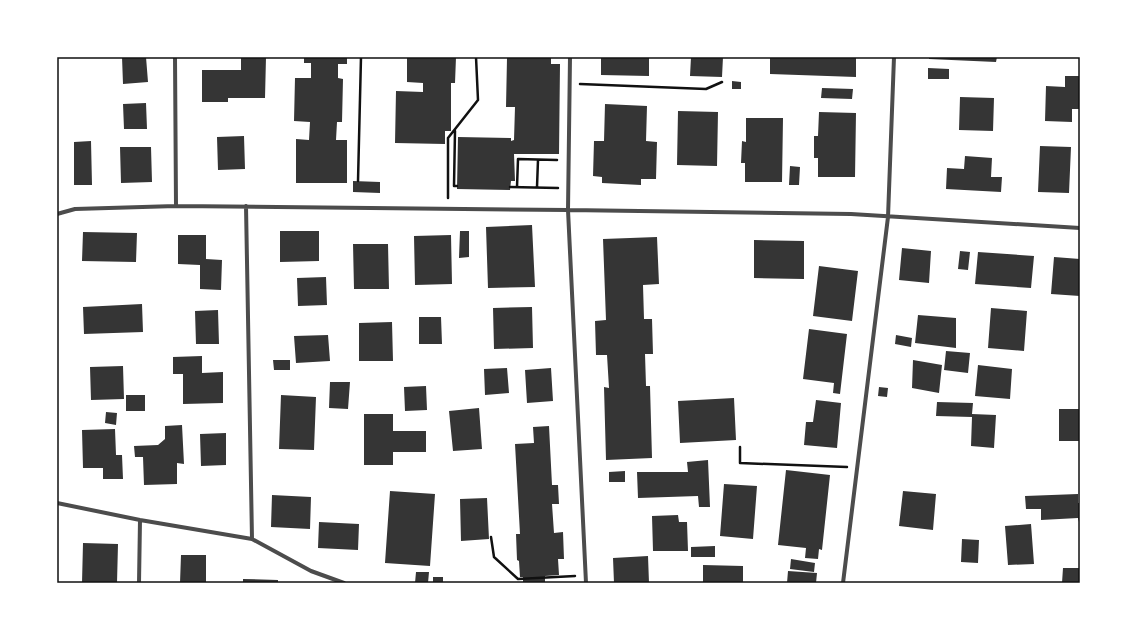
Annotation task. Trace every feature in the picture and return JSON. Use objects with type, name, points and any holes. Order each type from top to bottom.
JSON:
[{"type":"street","points":[[176,57],[176,206]]},
{"type":"street","points":[[570,57],[568,210],[586,583]]},
{"type":"street","points":[[843,583],[888,217],[894,57]]},
{"type":"street","points":[[57,214],[75,209],[176,206],[568,210],[852,214],[1080,228]]},
{"type":"street","points":[[246,206],[252,539]]},
{"type":"street","points":[[57,503],[140,520],[252,539],[311,571],[344,583]]},
{"type":"street","points":[[140,520],[140,583]]},
{"type":"path","points":[[358,181],[361,57]]},
{"type":"path","points":[[448,189],[448,138],[478,100],[476,57]]},
{"type":"path","points":[[570,84],[706,89],[722,82]]},
{"type":"path","points":[[455,130],[454,186],[457,186]]},
{"type":"path","points":[[517,187],[518,159],[569,160]]},
{"type":"path","points":[[537,188],[538,160]]},
{"type":"path","points":[[510,187],[569,188]]},
{"type":"path","points":[[740,447],[740,462],[856,468]]},
{"type":"path","points":[[491,537],[494,557],[518,579],[586,576]]},
{"type":"building","points":[[122,57],[146,57],[148,82],[123,84]]},
{"type":"building","points":[[241,57],[266,57],[265,98],[228,98],[228,102],[202,102],[202,70],[241,70]]},
{"type":"building","points":[[304,57],[347,57],[347,64],[338,64],[338,78],[343,79],[342,122],[337,122],[336,140],[347,140],[347,183],[296,183],[296,139],[309,140],[310,122],[294,121],[295,78],[311,78],[311,63],[304,63]]},
{"type":"building","points":[[407,57],[456,57],[455,83],[451,83],[451,131],[445,131],[445,144],[395,143],[396,91],[423,92],[423,83],[407,82]]},
{"type":"building","points":[[601,57],[649,57],[649,76],[601,75]]},
{"type":"building","points":[[691,57],[723,57],[722,77],[690,76]]},
{"type":"building","points":[[770,57],[856,57],[856,77],[770,74]]},
{"type":"building","points":[[929,57],[997,57],[996,62],[929,59]]},
{"type":"building","points":[[507,58],[551,58],[551,64],[560,64],[559,154],[514,154],[515,181],[511,181],[510,190],[457,189],[458,137],[511,138],[511,141],[514,140],[515,107],[506,107]]},
{"type":"building","points":[[928,68],[949,69],[949,79],[928,79]]},
{"type":"building","points":[[1065,76],[1080,76],[1080,109],[1072,109],[1072,122],[1045,121],[1046,86],[1065,87]]},
{"type":"building","points":[[732,81],[741,82],[741,89],[732,89]]},
{"type":"building","points":[[822,88],[853,89],[852,99],[821,98]]},
{"type":"building","points":[[960,97],[994,98],[993,131],[959,130]]},
{"type":"building","points":[[146,103],[147,129],[124,129],[123,104]]},
{"type":"building","points":[[605,104],[647,106],[646,141],[657,142],[656,179],[641,179],[641,185],[602,183],[602,177],[593,176],[594,141],[604,141]]},
{"type":"building","points":[[678,111],[718,112],[717,166],[677,165]]},
{"type":"building","points":[[819,112],[856,113],[855,177],[818,177],[818,158],[814,158],[814,136],[818,136]]},
{"type":"building","points":[[746,118],[783,118],[782,182],[745,182],[745,163],[741,163],[742,141],[746,142]]},
{"type":"building","points":[[244,136],[245,169],[218,170],[217,137]]},
{"type":"building","points":[[91,141],[92,185],[74,185],[74,142]]},
{"type":"building","points":[[1040,146],[1071,147],[1069,193],[1038,192]]},
{"type":"building","points":[[120,147],[151,147],[152,182],[121,183]]},
{"type":"building","points":[[965,156],[992,158],[991,177],[1002,177],[1001,192],[946,189],[947,168],[964,169]]},
{"type":"building","points":[[790,166],[800,167],[799,185],[789,185]]},
{"type":"building","points":[[353,181],[380,182],[380,193],[353,192]]},
{"type":"building","points":[[532,225],[535,287],[488,288],[486,227]]},
{"type":"building","points":[[280,231],[319,231],[319,261],[280,262]]},
{"type":"building","points":[[460,231],[469,231],[469,257],[459,258]]},
{"type":"building","points":[[83,232],[137,233],[136,262],[82,261]]},
{"type":"building","points":[[178,235],[206,235],[206,259],[222,260],[221,290],[200,289],[200,265],[178,264]]},
{"type":"building","points":[[451,235],[452,284],[415,285],[414,236]]},
{"type":"building","points":[[657,237],[659,284],[643,285],[644,319],[652,319],[653,354],[645,354],[646,386],[650,386],[652,458],[606,460],[604,387],[609,388],[607,355],[596,355],[595,321],[606,320],[603,239]]},
{"type":"building","points":[[754,240],[804,241],[804,279],[754,278]]},
{"type":"building","points":[[353,244],[388,244],[389,289],[354,289]]},
{"type":"building","points":[[902,248],[931,251],[929,283],[899,280]]},
{"type":"building","points":[[960,251],[970,252],[968,270],[958,269]]},
{"type":"building","points":[[978,252],[1034,256],[1031,288],[975,284]]},
{"type":"building","points":[[1054,257],[1080,259],[1080,296],[1051,294]]},
{"type":"building","points":[[819,266],[858,271],[852,321],[813,316]]},
{"type":"building","points":[[326,277],[327,305],[298,306],[297,278]]},
{"type":"building","points":[[142,304],[143,332],[84,334],[83,307]]},
{"type":"building","points":[[532,307],[533,348],[494,349],[493,308]]},
{"type":"building","points":[[991,308],[1027,311],[1024,351],[988,348]]},
{"type":"building","points":[[218,310],[219,344],[196,344],[195,311]]},
{"type":"building","points":[[918,315],[956,318],[956,348],[915,343]]},
{"type":"building","points":[[419,317],[441,317],[442,344],[419,344]]},
{"type":"building","points":[[392,322],[393,361],[359,361],[359,323]]},
{"type":"building","points":[[809,329],[847,334],[840,394],[833,393],[834,383],[803,379]]},
{"type":"building","points":[[328,335],[330,361],[296,363],[294,336]]},
{"type":"building","points":[[896,335],[912,338],[911,347],[895,344]]},
{"type":"building","points":[[946,351],[970,353],[968,373],[944,370]]},
{"type":"building","points":[[202,356],[202,373],[223,372],[223,403],[183,404],[183,374],[173,374],[173,357]]},
{"type":"building","points":[[273,360],[290,360],[290,370],[274,370]]},
{"type":"building","points":[[913,360],[942,365],[939,393],[912,388]]},
{"type":"building","points":[[978,365],[1012,369],[1010,399],[975,396]]},
{"type":"building","points":[[123,366],[124,399],[91,400],[90,367]]},
{"type":"building","points":[[507,368],[509,393],[485,395],[484,369]]},
{"type":"building","points":[[551,368],[553,401],[527,403],[525,370]]},
{"type":"building","points":[[330,382],[350,382],[348,409],[329,408]]},
{"type":"building","points":[[426,386],[427,410],[405,411],[404,387]]},
{"type":"building","points":[[879,387],[888,388],[887,397],[878,396]]},
{"type":"building","points":[[126,395],[145,395],[145,411],[126,411]]},
{"type":"building","points":[[281,395],[316,397],[314,450],[279,449]]},
{"type":"building","points":[[734,398],[736,440],[680,443],[678,401]]},
{"type":"building","points":[[816,400],[841,403],[837,448],[804,445],[806,422],[813,422]]},
{"type":"building","points":[[937,402],[973,403],[972,414],[996,415],[994,448],[971,446],[972,417],[936,416]]},
{"type":"building","points":[[479,408],[482,449],[453,451],[449,411]]},
{"type":"building","points":[[1059,409],[1080,409],[1080,441],[1059,441]]},
{"type":"building","points":[[106,412],[117,413],[116,425],[105,423]]},
{"type":"building","points":[[364,414],[393,414],[393,431],[426,431],[426,452],[393,452],[393,465],[364,465]]},
{"type":"building","points":[[182,425],[184,464],[177,463],[177,484],[144,485],[143,457],[135,457],[134,446],[158,445],[165,439],[165,426]]},
{"type":"building","points":[[549,426],[552,485],[558,485],[559,504],[552,504],[554,533],[563,532],[564,559],[558,559],[559,575],[545,576],[545,583],[523,583],[523,577],[520,577],[519,561],[517,560],[516,534],[520,534],[515,444],[534,443],[533,427]]},
{"type":"building","points":[[115,429],[116,455],[122,455],[123,479],[103,479],[103,468],[83,468],[82,430]]},
{"type":"building","points":[[226,433],[226,465],[201,466],[200,434]]},
{"type":"building","points":[[708,460],[710,507],[699,507],[698,496],[638,498],[637,472],[688,472],[687,462]]},
{"type":"building","points":[[786,470],[830,475],[822,550],[819,549],[818,559],[805,558],[806,548],[778,545]]},
{"type":"building","points":[[625,471],[625,482],[609,482],[609,472]]},
{"type":"building","points":[[724,484],[757,486],[753,539],[720,536]]},
{"type":"building","points":[[390,491],[435,494],[430,566],[385,563]]},
{"type":"building","points":[[903,491],[936,494],[933,530],[899,526]]},
{"type":"building","points":[[1078,494],[1078,503],[1080,503],[1080,526],[1078,518],[1041,520],[1041,509],[1026,509],[1025,496]]},
{"type":"building","points":[[272,495],[311,497],[310,529],[271,527]]},
{"type":"building","points":[[487,498],[489,539],[461,541],[460,499]]},
{"type":"building","points":[[678,515],[679,522],[687,522],[688,551],[653,551],[652,516]]},
{"type":"building","points":[[319,522],[359,524],[358,550],[318,548]]},
{"type":"building","points":[[1031,524],[1034,564],[1008,565],[1005,526]]},
{"type":"building","points":[[962,539],[979,540],[978,563],[961,562]]},
{"type":"building","points":[[83,543],[118,544],[117,583],[82,583]]},
{"type":"building","points":[[715,546],[715,557],[691,557],[691,547]]},
{"type":"building","points":[[181,555],[206,555],[206,583],[180,583]]},
{"type":"building","points":[[648,556],[649,583],[614,583],[613,558]]},
{"type":"building","points":[[791,559],[815,563],[814,572],[790,569]]},
{"type":"building","points":[[703,565],[743,566],[743,583],[703,583]]},
{"type":"building","points":[[1063,568],[1080,568],[1080,583],[1062,583]]},
{"type":"building","points":[[788,571],[817,573],[816,583],[787,583]]},
{"type":"building","points":[[416,572],[429,572],[428,583],[415,583]]},
{"type":"building","points":[[433,577],[443,577],[443,583],[433,583]]},
{"type":"building","points":[[243,579],[278,580],[278,583],[243,583]]}]
